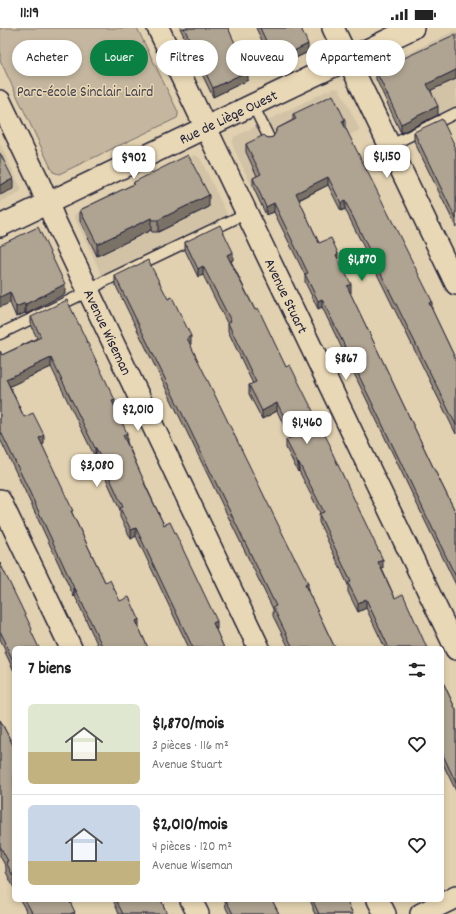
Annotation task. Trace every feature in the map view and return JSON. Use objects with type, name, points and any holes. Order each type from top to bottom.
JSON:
[{"type":"street","name":"Avenue Stuart","points":[[158,28],[456,649]]},
{"type":"street","points":[[333,28],[339,40]]},
{"type":"street","name":"Rue de Liège Ouest","points":[[388,40],[413,28]]},
{"type":"street","name":"Rue de Liège Ouest","points":[[0,226],[313,76]]},
{"type":"street","points":[[356,76],[456,284]]},
{"type":"street","name":"Avenue Wiseman","points":[[0,101],[258,646]]},
{"type":"street","points":[[0,500],[70,646]]},
{"type":"street","points":[[425,913],[456,897]]},
{"type":"street","points":[[192,902],[198,914]]},
{"type":"street","points":[[379,902],[385,914]]},
{"type":"lane","points":[[253,105],[270,140]]},
{"type":"lane","points":[[389,146],[456,113]]},
{"type":"lane","points":[[0,334],[89,291],[103,282],[247,213]]},
{"type":"shaded area","points":[[456,30],[456,107],[402,133],[375,76],[405,76],[405,55]]},
{"type":"shaded area","points":[[333,88],[339,89],[341,92],[360,130],[310,153],[311,158],[251,185],[234,149],[232,143],[234,137]]},
{"type":"shaded area","points":[[0,144],[21,188],[21,191],[20,193],[0,202]]},
{"type":"shaded area","points":[[194,155],[200,158],[228,216],[102,276],[74,216],[78,212]]},
{"type":"green space","name":"Parc-école Sinclair Laird","points":[[0,28],[137,28],[143,40],[90,40],[90,76],[148,76],[148,51],[156,67],[156,76],[160,76],[178,112],[178,115],[177,118],[59,174],[53,172],[0,60]]},
{"type":"building","points":[[184,28],[228,28],[234,40],[226,40],[226,76],[238,76],[213,88],[207,76],[218,76],[218,40],[190,40]]},
{"type":"building","points":[[260,28],[301,28],[306,40],[306,45],[298,49],[298,40],[266,40]]},
{"type":"building","points":[[456,34],[456,70],[427,84],[438,106],[401,124],[378,76],[405,76],[405,58]]},
{"type":"building","points":[[333,95],[345,120],[342,121],[432,301],[429,303],[456,360],[456,425],[345,201],[341,203],[328,177],[296,193],[319,243],[331,238],[338,253],[336,255],[351,284],[347,286],[456,513],[456,577],[322,299],[318,301],[305,274],[308,273],[274,203],[266,207],[253,178],[261,174],[246,144],[264,135],[269,138],[273,137],[276,129],[296,119],[293,114]]},
{"type":"building","points":[[442,119],[456,151],[456,219],[414,132]]},
{"type":"building","points":[[0,153],[13,179],[0,185]]},
{"type":"building","points":[[188,155],[209,195],[158,220],[152,220],[151,218],[97,244],[80,210],[134,184],[134,182]]},
{"type":"building","points":[[220,225],[233,252],[227,255],[255,310],[258,308],[286,367],[290,365],[331,447],[330,448],[383,560],[378,562],[395,598],[403,594],[426,646],[388,646],[366,599],[358,603],[348,583],[351,582],[319,514],[324,512],[286,440],[294,436],[277,403],[262,411],[249,385],[256,382],[228,323],[231,321],[203,266],[198,269],[185,242]]},
{"type":"building","points":[[38,227],[65,284],[26,304],[25,303],[16,307],[10,292],[0,297],[0,245]]},
{"type":"building","points":[[148,260],[168,299],[172,297],[191,336],[187,338],[308,583],[305,585],[334,646],[292,646],[273,607],[276,606],[115,276]]},
{"type":"building","points":[[67,300],[115,400],[112,401],[127,433],[123,435],[144,483],[164,525],[170,522],[217,621],[213,623],[223,646],[192,646],[136,528],[131,530],[120,508],[123,507],[96,448],[51,358],[6,379],[24,417],[33,413],[44,435],[39,438],[73,511],[71,511],[105,582],[110,580],[120,601],[129,597],[139,619],[136,621],[147,646],[102,646],[0,430],[0,351],[2,355],[41,337],[31,317]]},
{"type":"building","points":[[0,563],[32,629],[31,631],[38,646],[12,646],[12,659],[0,631]]},
{"type":"building","points":[[444,684],[456,710],[456,783],[444,757]]},
{"type":"building","points":[[0,720],[12,743],[12,874],[6,862],[8,861],[0,846]]},
{"type":"building","points":[[26,902],[70,902],[75,912],[70,914],[33,914]]},
{"type":"building","points":[[117,902],[162,902],[167,914],[123,914]]},
{"type":"building","points":[[227,902],[273,902],[279,914],[233,914]]},
{"type":"building","points":[[313,902],[347,902],[353,914],[319,914]]}]
